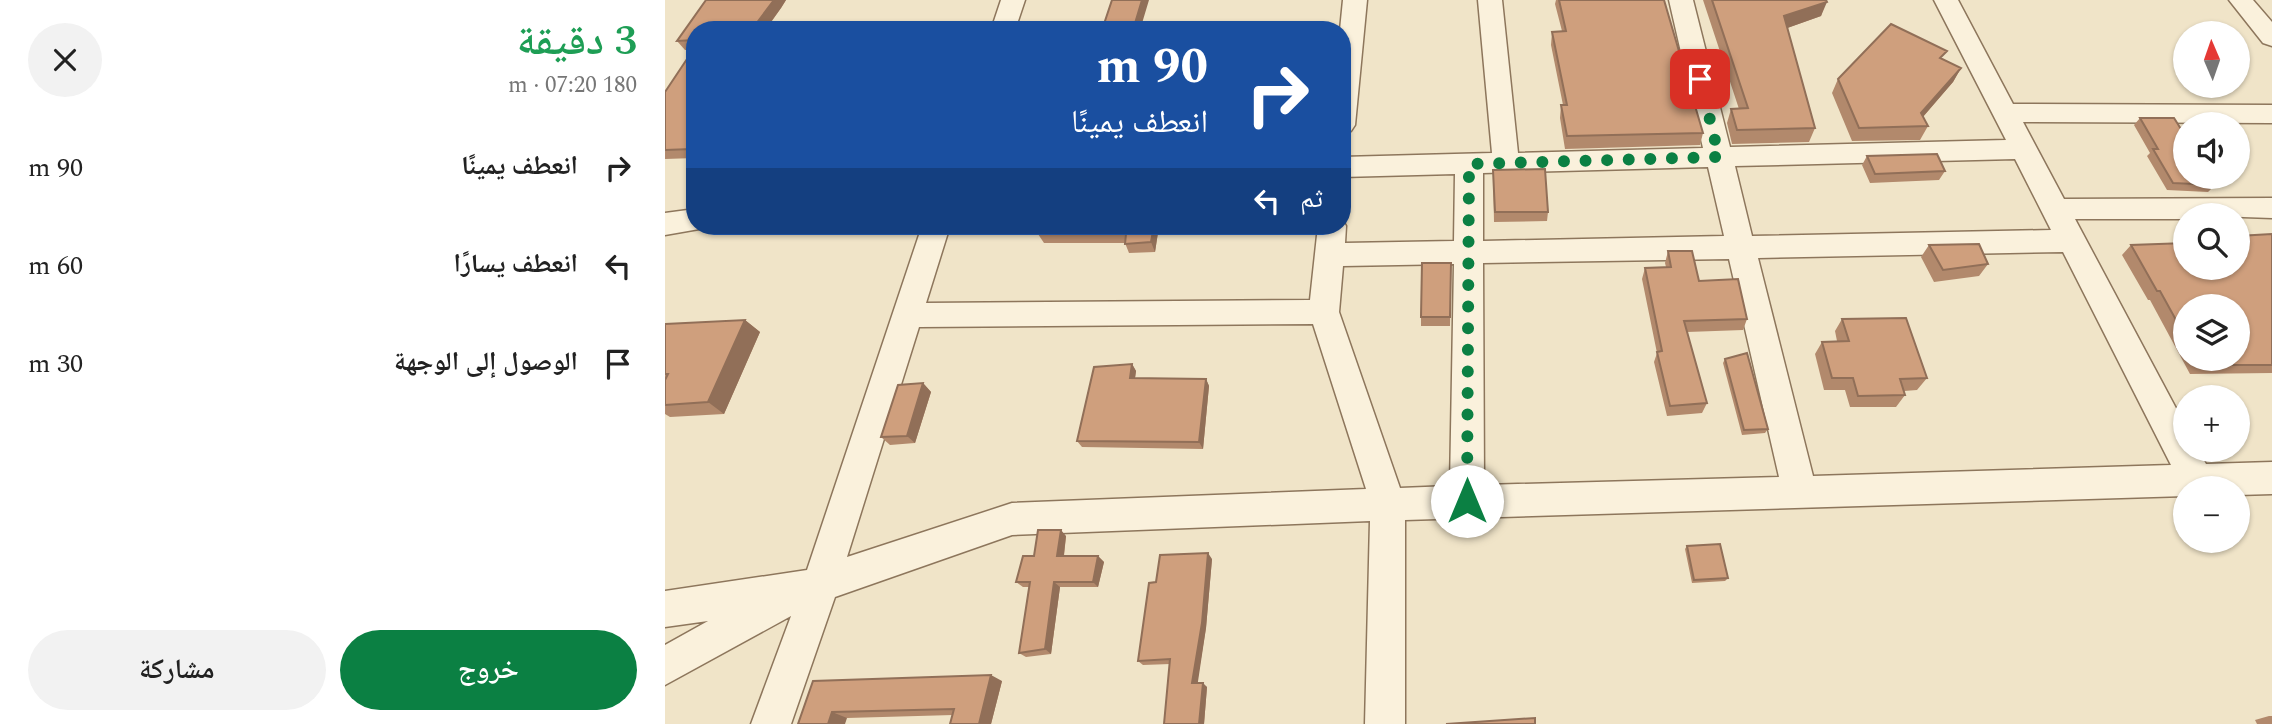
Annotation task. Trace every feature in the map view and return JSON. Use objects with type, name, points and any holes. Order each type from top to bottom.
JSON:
[{"type":"street","points":[[1006,21],[1013,0]]},
{"type":"street","points":[[1351,38],[1355,0]]},
{"type":"street","points":[[1490,0],[1506,163]]},
{"type":"street","points":[[1681,0],[1800,492]]},
{"type":"street","points":[[1946,0],[2193,476]]},
{"type":"street","points":[[2241,0],[2272,38]]},
{"type":"street","points":[[2005,113],[2272,114]]},
{"type":"street","points":[[1351,167],[2023,149]]},
{"type":"street","points":[[1467,501],[1469,164]]},
{"type":"street","points":[[2055,209],[2272,208]]},
{"type":"street","points":[[665,224],[686,221]]},
{"type":"street","points":[[771,724],[811,586],[933,235]]},
{"type":"street","points":[[1385,724],[1388,504],[1324,312],[1331,240],[1468,252],[2071,241]]},
{"type":"street","points":[[906,314],[1324,312]]},
{"type":"street","points":[[2250,479],[2272,478]]},
{"type":"street","points":[[665,609],[811,586],[1012,519],[1467,501],[2173,482]]},
{"type":"street","points":[[665,666],[811,586]]},
{"type":"building","points":[[706,0],[774,0],[758,21],[691,21]]},
{"type":"building","points":[[1112,0],[1142,0],[1136,21],[1105,21]]},
{"type":"building","points":[[1559,0],[1664,0],[1703,133],[1567,136],[1561,105],[1567,105],[1552,32],[1566,31]]},
{"type":"building","points":[[1712,0],[1826,0],[1827,2],[1784,16],[1815,128],[1737,130],[1731,109],[1748,108]]},
{"type":"building","points":[[1891,24],[1947,51],[1940,58],[1961,68],[1921,113],[1928,126],[1859,128],[1838,79]]},
{"type":"building","points":[[686,28],[686,40],[677,41]]},
{"type":"building","points":[[686,60],[686,149],[665,150],[665,92]]},
{"type":"building","points":[[2140,118],[2173,118],[2173,183],[2153,149],[2158,149]]},
{"type":"building","points":[[1937,154],[1945,171],[1875,174],[1867,156]]},
{"type":"building","points":[[1545,169],[1548,212],[1495,212],[1493,170]]},
{"type":"building","points":[[2272,234],[2272,365],[2250,365],[2250,294],[2173,294],[2173,314],[2131,245],[2173,243],[2173,280],[2250,280],[2250,235]]},
{"type":"building","points":[[1126,235],[1152,235],[1151,242],[1125,244]]},
{"type":"building","points":[[1979,244],[1988,264],[1943,270],[1929,245]]},
{"type":"building","points":[[1668,251],[1692,251],[1699,281],[1738,279],[1747,319],[1684,321],[1707,403],[1670,406],[1657,352],[1662,351],[1645,268],[1671,267]]},
{"type":"building","points":[[1422,263],[1451,263],[1450,317],[1421,317]]},
{"type":"building","points":[[1906,318],[1927,378],[1900,379],[1905,395],[1858,396],[1853,378],[1832,378],[1822,342],[1849,341],[1842,319]]},
{"type":"building","points":[[745,320],[708,402],[665,405],[665,380],[668,374],[665,374],[665,324]]},
{"type":"building","points":[[1747,353],[1768,429],[1744,430],[1725,359]]},
{"type":"building","points":[[1132,364],[1130,378],[1206,379],[1199,442],[1077,441],[1094,367]]},
{"type":"building","points":[[923,383],[907,436],[881,437],[898,385]]},
{"type":"building","points":[[1038,530],[1061,530],[1057,556],[1098,556],[1093,582],[1054,582],[1045,649],[1019,653],[1030,582],[1016,582],[1023,556],[1034,556]]},
{"type":"building","points":[[1720,544],[1728,578],[1694,580],[1687,546]]},
{"type":"building","points":[[1208,553],[1202,623],[1192,683],[1203,683],[1199,724],[1164,724],[1170,659],[1138,661],[1149,583],[1156,582],[1160,555]]},
{"type":"building","points":[[991,675],[979,724],[950,724],[954,709],[832,712],[828,724],[798,724],[813,681]]},
{"type":"building","points":[[1535,718],[1535,724],[1446,724]]},
{"type":"route","points":[[1467,501],[1469,164],[1719,157],[1700,79]]}]
